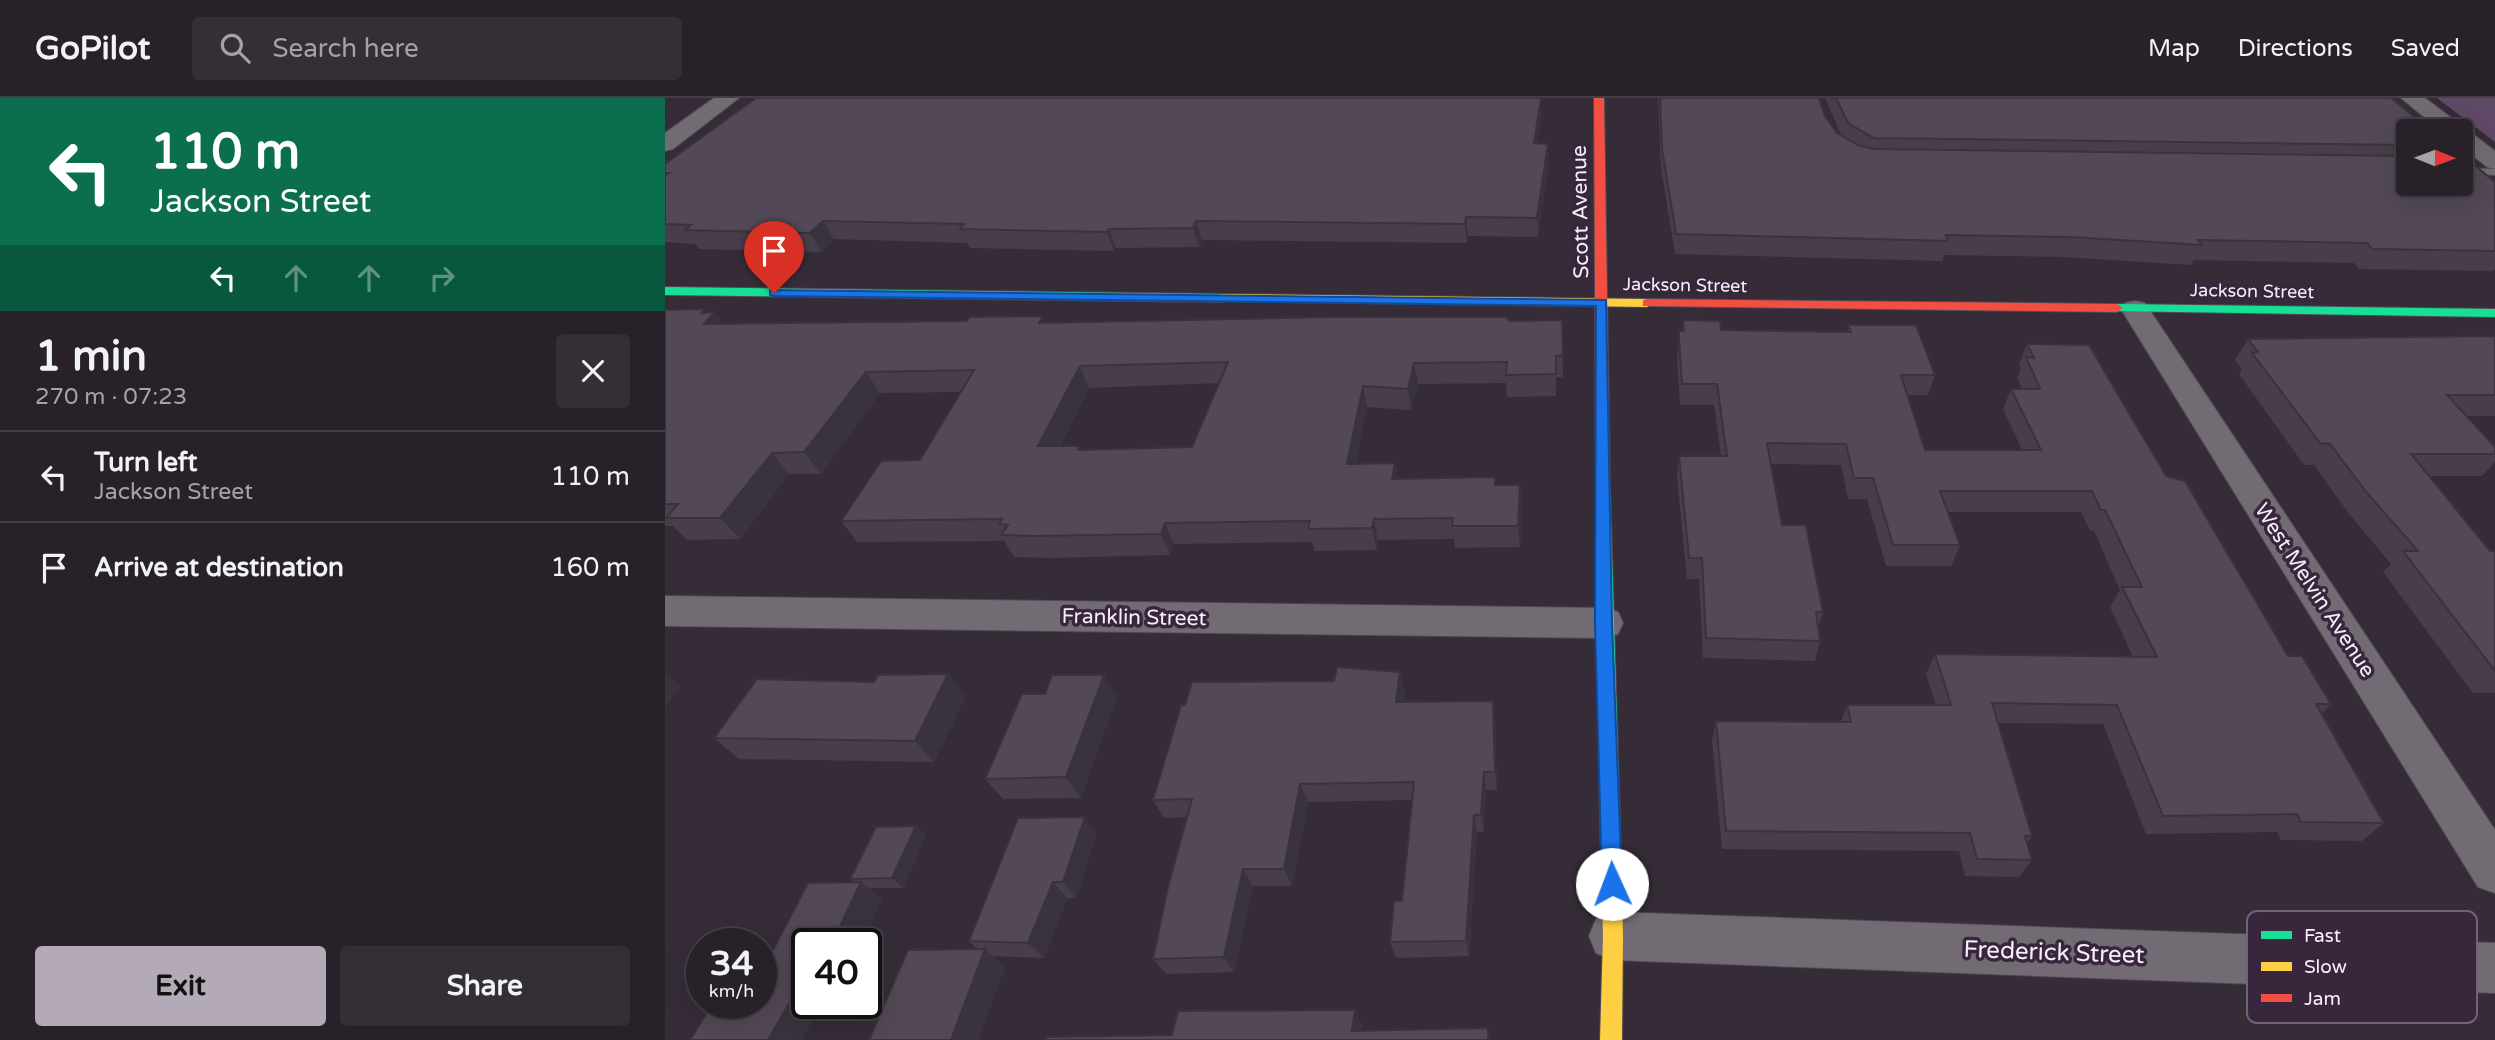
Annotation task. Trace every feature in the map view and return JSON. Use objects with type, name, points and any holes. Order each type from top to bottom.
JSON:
[{"type":"main road","name":"Scott Avenue","points":[[1599,98],[1604,623],[1613,936],[1611,1040]]},
{"type":"main road","name":"Jackson Street","points":[[665,291],[2495,313]]},
{"type":"street","points":[[665,144],[728,98]]},
{"type":"street","points":[[2411,98],[2439,119]]},
{"type":"street","points":[[2473,145],[2495,162]]},
{"type":"street","name":"West Melvin Avenue","points":[[2135,309],[2495,871]]},
{"type":"street","name":"Franklin Street","points":[[665,611],[1604,623]]},
{"type":"street","name":"Frederick Street","points":[[1613,936],[2247,959]]},
{"type":"street","name":"Frederick Street","points":[[2477,967],[2495,968]]},
{"type":"lane","points":[[2473,171],[2495,172]]},
{"type":"shaded area","points":[[2437,98],[2495,98],[2495,142],[2473,125],[2473,119],[2465,119]]},
{"type":"building","points":[[756,98],[1541,98],[1534,143],[1548,144],[1537,218],[1466,217],[1465,224],[1196,221],[1193,228],[1109,229],[1107,232],[960,229],[964,224],[823,221],[810,233],[685,230],[691,225],[665,224],[665,176],[669,173],[665,173],[665,164]]},
{"type":"building","points":[[1660,98],[1819,98],[1825,116],[1837,133],[1858,145],[1873,149],[2396,156],[2396,196],[2473,196],[2473,164],[2495,182],[2495,251],[2372,249],[2367,243],[2198,240],[2202,245],[2070,237],[1946,235],[1948,241],[1676,234],[1662,149]]},
{"type":"building","points":[[1836,98],[2391,98],[2417,119],[2396,119],[2396,145],[1874,138],[1848,123]]},
{"type":"building","points":[[704,309],[701,313],[715,312],[704,324],[967,321],[969,317],[1043,316],[1039,323],[1334,317],[1507,317],[1509,321],[1562,320],[1563,355],[1556,356],[1556,374],[1506,375],[1507,362],[1414,363],[1408,389],[1363,386],[1347,464],[1395,463],[1392,479],[1495,477],[1495,485],[1520,485],[1518,526],[1452,526],[1453,518],[1374,519],[1372,528],[1308,529],[1310,521],[1165,523],[1161,534],[1001,535],[1008,525],[999,524],[1002,519],[841,521],[881,461],[920,460],[974,370],[866,372],[804,452],[772,453],[720,518],[666,518],[678,504],[665,504],[665,310]],"holes":[[[1228,362],[1192,447],[1078,450],[1080,446],[1038,446],[1080,366]]]},
{"type":"building","points":[[1683,320],[1720,321],[1721,330],[1851,332],[1848,325],[1916,325],[1935,375],[1901,375],[1925,450],[2041,450],[2011,389],[2040,389],[2026,357],[2034,358],[2027,344],[2089,345],[2166,476],[2185,481],[2288,656],[2302,656],[2331,704],[2316,704],[2384,823],[2301,822],[2297,814],[2163,816],[2117,705],[1992,703],[2032,836],[2025,836],[2032,860],[1977,859],[1970,833],[1726,831],[1716,721],[1851,722],[1847,705],[1951,705],[1935,654],[2157,657],[2122,587],[2142,587],[2105,510],[2101,510],[2092,491],[1940,491],[1960,545],[1893,545],[1873,478],[1854,478],[1846,444],[1767,443],[1782,525],[1806,525],[1823,612],[1816,612],[1820,641],[1706,638],[1702,558],[1689,558],[1679,456],[1727,456],[1717,384],[1682,384],[1679,331],[1684,331]]},
{"type":"building","points":[[2495,336],[2495,395],[2447,395],[2495,447],[2495,454],[2411,454],[2490,551],[2495,551],[2495,671],[2403,551],[2418,551],[2367,493],[2330,444],[2320,443],[2252,353],[2258,352],[2248,339]]},
{"type":"building","points":[[1337,667],[1400,672],[1396,702],[1493,701],[1495,772],[1484,772],[1481,815],[1474,815],[1466,941],[1390,942],[1394,901],[1402,901],[1414,782],[1300,784],[1284,869],[1243,869],[1224,957],[1153,959],[1168,887],[1192,799],[1153,800],[1181,705],[1185,705],[1192,682],[1334,681]]},
{"type":"building","points":[[948,674],[915,741],[714,738],[757,679],[874,682],[878,675]]},
{"type":"building","points":[[1052,675],[1104,675],[1066,777],[985,779],[1022,694],[1045,694]]},
{"type":"building","points":[[1085,817],[1063,882],[1053,882],[1028,943],[969,941],[1018,818]]},
{"type":"building","points":[[916,826],[892,878],[850,879],[876,827]]},
{"type":"building","points":[[861,882],[839,928],[791,928],[791,1000],[768,1040],[690,1040],[703,1019],[777,1019],[777,942],[808,883]]},
{"type":"building","points":[[985,949],[951,1040],[869,1040],[878,1019],[882,1019],[882,1010],[908,950]]},
{"type":"building","points":[[1355,1010],[1352,1031],[1488,1028],[1488,1040],[1045,1040],[1046,1037],[1172,1035],[1178,1011]]},
{"type":"traffic: fast","points":[[665,291],[1223,298]]},
{"type":"traffic: fast","points":[[2117,308],[2495,313]]},
{"type":"traffic: fast","points":[[1603,487],[1610,823]]},
{"type":"traffic: slow","points":[[1223,298],[1647,303]]},
{"type":"traffic: slow","points":[[1610,823],[1613,936],[1611,1040]]},
{"type":"traffic: jam","points":[[1599,98],[1603,487]]},
{"type":"traffic: jam","points":[[1647,303],[2117,308]]},
{"type":"route","points":[[774,293],[1602,303],[1604,623],[1612,884]]}]
